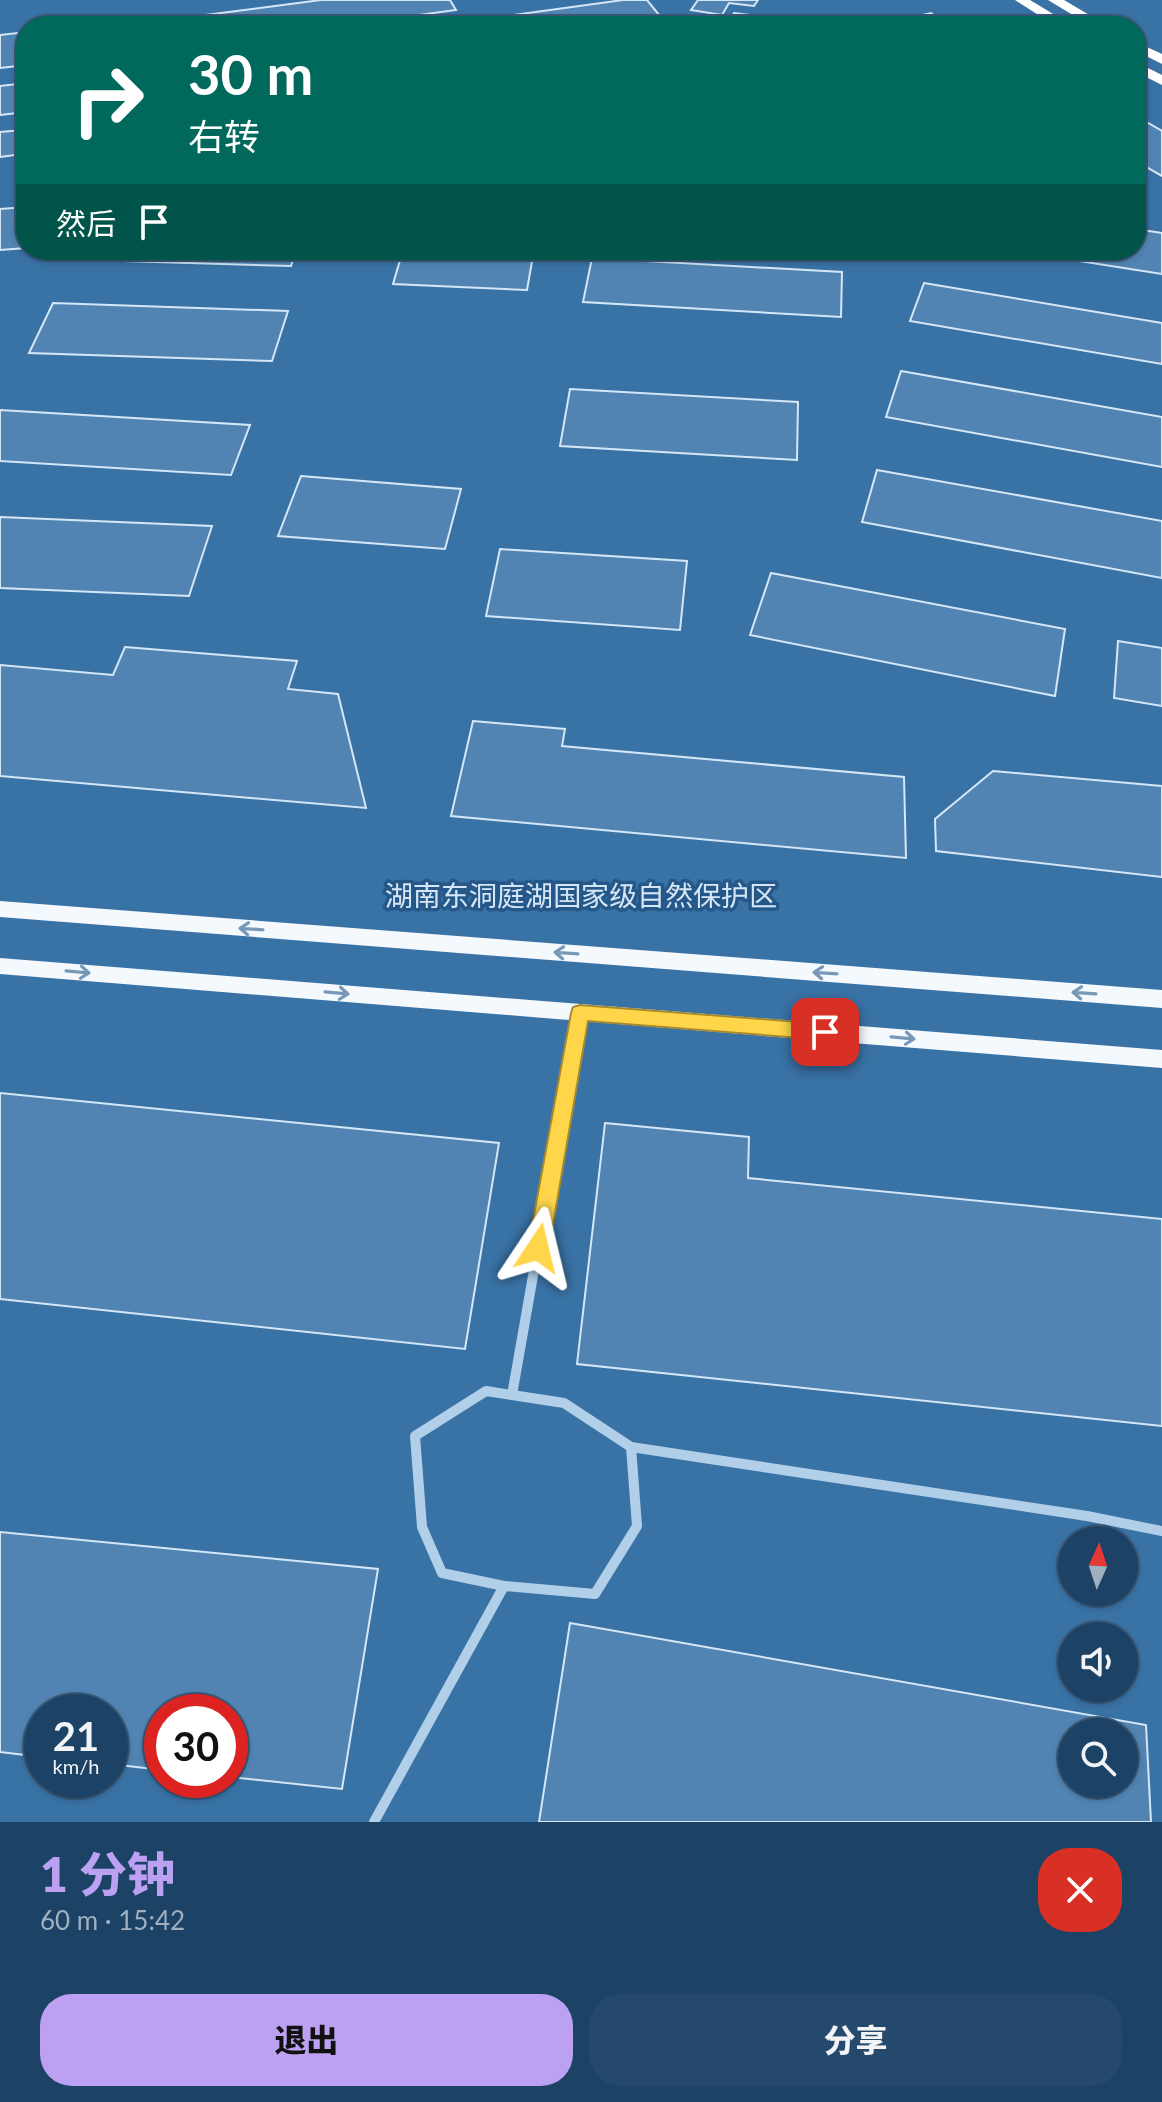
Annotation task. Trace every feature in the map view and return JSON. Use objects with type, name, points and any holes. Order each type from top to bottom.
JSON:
[{"type":"highway","points":[[1021,0],[1049,16]]},
{"type":"highway","points":[[1054,0],[1083,16]]},
{"type":"main road","points":[[0,909],[1162,999]]},
{"type":"main road","points":[[0,966],[1162,1059]]},
{"type":"street","points":[[512,1395],[580,1013]]},
{"type":"street","points":[[631,1447],[637,1526],[595,1594],[504,1586],[442,1573],[422,1527],[415,1436],[486,1391],[564,1403],[631,1447],[1087,1516],[1162,1531]]},
{"type":"street","points":[[374,1822],[504,1586]]},
{"type":"green space","name":"湖南东洞庭湖国家级自然保护区","points":[[0,0],[1162,0],[1162,1822],[0,1822]]},
{"type":"building","points":[[321,0],[450,0],[456,10],[411,16],[197,16]]},
{"type":"building","points":[[623,0],[647,0],[660,16],[507,16]]},
{"type":"building","points":[[698,0],[758,0],[754,6],[729,3],[722,15],[691,10]]},
{"type":"building","points":[[16,33],[16,66],[0,68],[0,35]]},
{"type":"building","points":[[16,84],[16,113],[0,115],[0,86]]},
{"type":"building","points":[[1146,122],[1162,131],[1162,176],[1146,167]]},
{"type":"building","points":[[16,131],[16,155],[0,157],[0,132]]},
{"type":"building","points":[[16,208],[16,249],[0,250],[0,209]]},
{"type":"building","points":[[1146,231],[1162,233],[1162,274],[1073,260],[1146,260]]},
{"type":"building","points":[[90,260],[293,260],[291,266]]},
{"type":"building","points":[[400,260],[532,260],[527,290],[393,284]]},
{"type":"building","points":[[592,260],[842,272],[841,317],[583,302]]},
{"type":"building","points":[[924,283],[1162,323],[1162,364],[910,321]]},
{"type":"building","points":[[53,303],[288,311],[272,361],[29,353]]},
{"type":"building","points":[[901,371],[1162,417],[1162,467],[886,417]]},
{"type":"building","points":[[570,389],[798,402],[797,460],[560,446]]},
{"type":"building","points":[[0,410],[250,425],[231,475],[0,461]]},
{"type":"building","points":[[877,470],[1162,521],[1162,578],[862,522]]},
{"type":"building","points":[[301,476],[461,489],[445,549],[278,536]]},
{"type":"building","points":[[0,517],[212,526],[189,596],[0,588]]},
{"type":"building","points":[[500,549],[687,561],[680,630],[486,616]]},
{"type":"building","points":[[771,573],[1065,629],[1055,696],[750,635]]},
{"type":"building","points":[[1118,641],[1162,648],[1162,706],[1114,698]]},
{"type":"building","points":[[125,647],[297,661],[288,689],[338,694],[366,808],[0,776],[0,665],[113,675]]},
{"type":"building","points":[[473,721],[565,729],[562,746],[904,777],[906,858],[451,816]]},
{"type":"building","points":[[993,771],[1162,786],[1162,877],[936,851],[935,819]]},
{"type":"building","points":[[0,1093],[499,1143],[465,1349],[0,1299]]},
{"type":"building","points":[[605,1123],[749,1137],[748,1178],[1162,1219],[1162,1426],[577,1364]]},
{"type":"building","points":[[0,1532],[378,1569],[342,1789],[248,1779],[248,1694],[144,1694],[144,1768],[128,1766],[128,1694],[24,1694],[24,1755],[0,1752]]},
{"type":"building","points":[[570,1623],[1106,1718],[1058,1718],[1058,1798],[1138,1798],[1138,1724],[1146,1725],[1151,1822],[539,1822]]},
{"type":"route","points":[[538,1248],[580,1013],[825,1032]]}]
